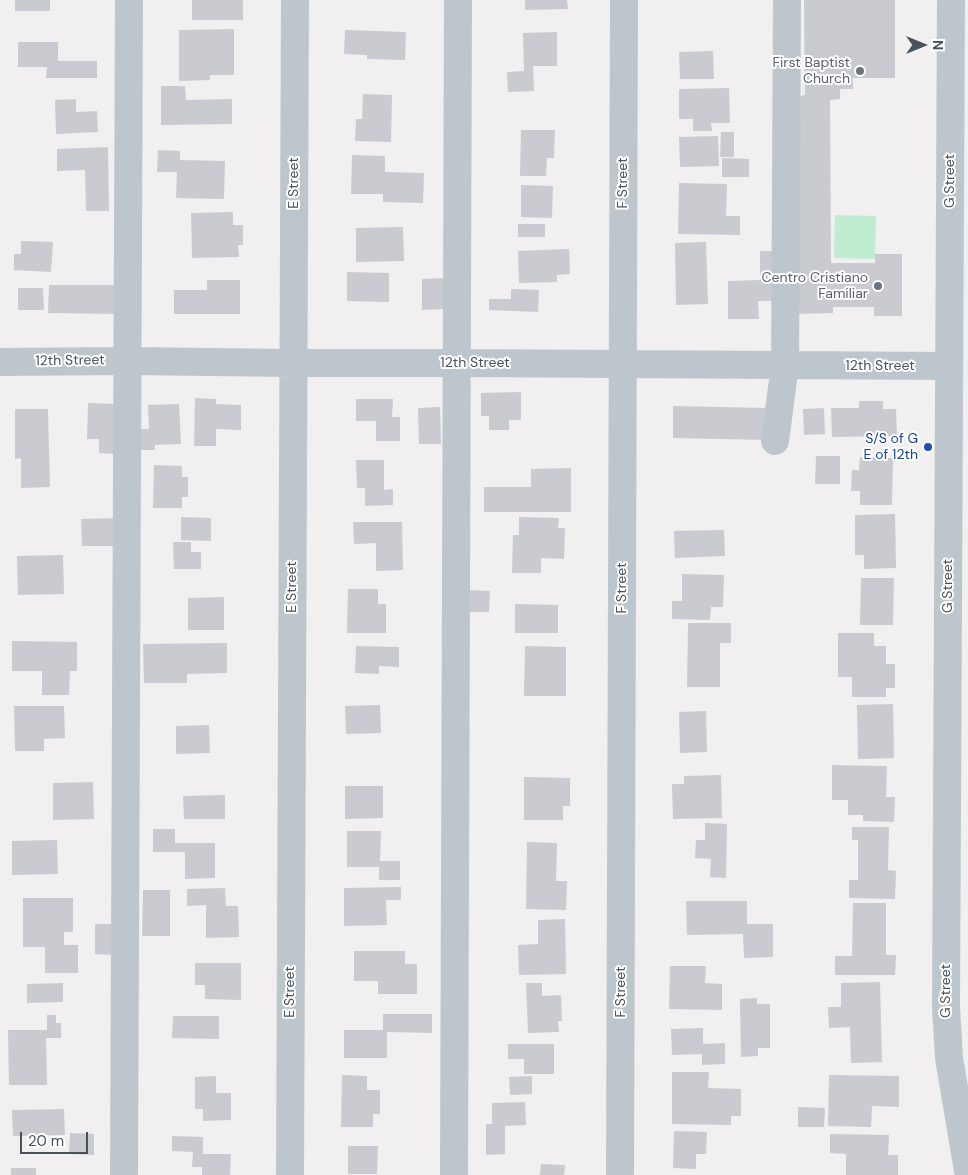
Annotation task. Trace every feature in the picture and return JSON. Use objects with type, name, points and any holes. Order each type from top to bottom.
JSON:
[{"type":"street","points":[[124,1175],[129,0]]},
{"type":"street","name":"E Street","points":[[290,1175],[295,0]]},
{"type":"street","points":[[454,1175],[458,0]]},
{"type":"street","name":"F Street","points":[[620,1175],[624,0]]},
{"type":"street","points":[[774,441],[785,365],[787,0]]},
{"type":"street","name":"G Street","points":[[951,0],[946,1007],[949,1058],[968,1171]]},
{"type":"street","name":"12th Street","points":[[0,362],[128,361],[949,366]]},
{"type":"green space","points":[[835,215],[876,216],[875,259],[834,258]]},
{"type":"building","points":[[15,0],[50,0],[50,11],[15,11]]},
{"type":"building","points":[[192,0],[243,0],[243,20],[192,20]]},
{"type":"building","points":[[525,0],[567,0],[568,9],[525,10]]},
{"type":"building","points":[[804,0],[895,0],[895,78],[853,78],[853,89],[840,89],[840,99],[830,100],[831,263],[875,263],[875,254],[902,254],[902,316],[874,316],[874,307],[833,307],[833,313],[797,314],[797,97],[805,95]]},
{"type":"building","points":[[234,29],[234,75],[210,75],[210,80],[179,81],[179,30]]},
{"type":"building","points":[[345,30],[406,32],[405,60],[367,59],[367,55],[344,54]]},
{"type":"building","points":[[557,32],[557,66],[533,66],[534,91],[508,92],[507,72],[524,71],[523,33]]},
{"type":"building","points":[[18,42],[58,42],[58,61],[97,61],[97,78],[46,78],[47,67],[18,67]]},
{"type":"building","points":[[713,51],[714,79],[680,79],[679,52]]},
{"type":"building","points":[[161,86],[185,86],[186,100],[232,99],[232,124],[161,125]]},
{"type":"building","points":[[729,88],[730,123],[711,123],[712,131],[693,131],[693,119],[679,119],[679,89]]},
{"type":"building","points":[[363,94],[392,95],[391,142],[355,141],[356,119],[362,119]]},
{"type":"building","points":[[76,99],[76,112],[97,111],[98,132],[56,134],[55,100]]},
{"type":"building","points":[[521,130],[555,130],[554,158],[547,158],[546,176],[520,176]]},
{"type":"building","points":[[721,132],[734,132],[734,157],[720,157]]},
{"type":"building","points":[[718,136],[719,166],[680,167],[679,137]]},
{"type":"building","points":[[108,147],[109,211],[86,211],[85,170],[57,171],[57,149]]},
{"type":"building","points":[[158,150],[180,151],[180,160],[225,161],[224,199],[176,198],[177,172],[157,172]]},
{"type":"building","points":[[352,155],[385,156],[385,172],[424,173],[423,203],[383,202],[383,194],[351,194]]},
{"type":"building","points":[[722,158],[749,159],[749,177],[722,177]]},
{"type":"building","points":[[679,183],[727,184],[726,216],[740,216],[740,235],[678,234]]},
{"type":"building","points":[[521,185],[553,186],[552,218],[521,217]]},
{"type":"building","points":[[233,212],[233,225],[243,225],[243,245],[238,245],[239,257],[192,258],[191,213]]},
{"type":"building","points":[[518,224],[545,224],[545,237],[518,237]]},
{"type":"building","points":[[403,227],[404,261],[356,262],[356,228]]},
{"type":"building","points":[[21,241],[53,242],[51,272],[14,270],[14,254],[21,254]]},
{"type":"building","points":[[706,242],[708,304],[676,305],[675,243]]},
{"type":"building","points":[[569,249],[570,274],[557,275],[557,282],[519,283],[518,251]]},
{"type":"building","points":[[760,251],[777,251],[777,301],[758,301],[759,319],[728,319],[728,281],[760,280]]},
{"type":"building","points":[[347,272],[389,273],[389,302],[347,301]]},
{"type":"building","points":[[444,278],[445,309],[422,310],[422,279]]},
{"type":"building","points":[[207,280],[240,280],[240,314],[174,314],[174,290],[207,290]]},
{"type":"building","points":[[49,285],[117,285],[117,314],[48,313]]},
{"type":"building","points":[[18,288],[43,288],[44,310],[18,310]]},
{"type":"building","points":[[511,289],[539,290],[538,312],[489,310],[489,299],[511,299]]},
{"type":"building","points":[[521,392],[521,420],[509,420],[509,430],[489,430],[489,416],[481,416],[481,393]]},
{"type":"building","points":[[195,398],[216,399],[216,404],[241,405],[241,430],[216,429],[216,446],[194,446]]},
{"type":"building","points":[[356,399],[393,399],[392,417],[400,417],[400,441],[376,441],[376,421],[356,421]]},
{"type":"building","points":[[859,401],[883,401],[883,409],[896,409],[897,436],[832,437],[831,408],[859,408]]},
{"type":"building","points":[[88,403],[117,404],[116,454],[99,453],[99,439],[87,439]]},
{"type":"building","points":[[179,404],[181,444],[155,445],[155,450],[138,450],[137,429],[149,429],[148,405]]},
{"type":"building","points":[[673,406],[769,408],[769,440],[673,438]]},
{"type":"building","points":[[440,407],[441,444],[419,444],[418,408]]},
{"type":"building","points":[[824,408],[825,434],[804,435],[803,409]]},
{"type":"building","points":[[15,409],[48,409],[50,487],[21,488],[21,458],[15,459]]},
{"type":"building","points":[[816,456],[840,456],[840,484],[815,484]]},
{"type":"building","points":[[860,457],[893,458],[892,505],[860,505],[860,491],[851,491],[852,470],[859,470]]},
{"type":"building","points":[[356,460],[384,460],[384,490],[393,489],[393,505],[365,506],[365,488],[357,488]]},
{"type":"building","points":[[154,465],[182,466],[182,477],[188,477],[188,497],[182,497],[182,508],[153,508]]},
{"type":"building","points":[[571,468],[571,512],[484,512],[484,487],[531,487],[531,469]]},
{"type":"building","points":[[895,514],[896,568],[864,569],[864,555],[855,555],[855,515]]},
{"type":"building","points":[[181,517],[211,518],[211,541],[181,540]]},
{"type":"building","points":[[519,517],[559,518],[558,528],[565,528],[564,559],[541,558],[541,573],[512,573],[513,535],[519,535]]},
{"type":"building","points":[[117,518],[117,546],[82,546],[81,519]]},
{"type":"building","points":[[353,522],[402,522],[403,570],[376,571],[376,543],[354,544]]},
{"type":"building","points":[[724,530],[725,556],[675,558],[674,531]]},
{"type":"building","points":[[173,542],[191,542],[191,552],[201,552],[201,569],[174,569]]},
{"type":"building","points":[[63,555],[64,594],[18,595],[17,556]]},
{"type":"building","points":[[682,574],[724,575],[723,607],[711,607],[710,620],[672,619],[672,601],[682,601]]},
{"type":"building","points":[[861,578],[894,578],[893,625],[860,625]]},
{"type":"building","points":[[348,589],[378,589],[378,604],[386,604],[386,633],[347,633]]},
{"type":"building","points":[[468,590],[490,591],[489,612],[467,612]]},
{"type":"building","points":[[224,597],[224,630],[188,630],[188,598]]},
{"type":"building","points":[[515,604],[558,605],[558,633],[515,633]]},
{"type":"building","points":[[688,623],[731,623],[731,643],[720,643],[720,687],[687,687]]},
{"type":"building","points":[[838,633],[874,633],[874,646],[886,646],[886,664],[895,664],[895,688],[886,688],[886,697],[852,697],[852,677],[838,677]]},
{"type":"building","points":[[12,641],[77,642],[77,671],[70,671],[69,695],[42,695],[42,671],[12,671]]},
{"type":"building","points":[[227,643],[227,673],[187,674],[187,683],[144,683],[143,644]]},
{"type":"building","points":[[356,646],[399,647],[399,667],[379,666],[379,674],[355,673]]},
{"type":"building","points":[[525,646],[566,647],[566,696],[524,696]]},
{"type":"building","points":[[893,704],[894,758],[858,759],[857,705]]},
{"type":"building","points":[[380,705],[381,733],[346,734],[345,706]]},
{"type":"building","points":[[14,706],[64,706],[65,738],[44,739],[44,751],[15,751]]},
{"type":"building","points":[[706,711],[707,752],[680,753],[679,712]]},
{"type":"building","points":[[209,725],[210,753],[176,754],[176,726]]},
{"type":"building","points":[[832,765],[887,766],[886,797],[895,797],[894,822],[863,821],[863,815],[848,815],[848,800],[832,800]]},
{"type":"building","points":[[721,775],[722,818],[673,819],[672,784],[684,784],[684,776]]},
{"type":"building","points":[[524,777],[570,778],[570,806],[563,806],[563,820],[524,820]]},
{"type":"building","points":[[93,782],[94,819],[53,820],[53,783]]},
{"type":"building","points":[[345,786],[383,786],[383,818],[345,819]]},
{"type":"building","points":[[225,795],[225,819],[184,819],[183,796]]},
{"type":"building","points":[[705,823],[727,824],[726,878],[710,877],[711,859],[695,858],[696,840],[705,840]]},
{"type":"building","points":[[852,827],[889,827],[888,870],[896,871],[895,899],[849,898],[849,880],[858,880],[858,840],[852,840]]},
{"type":"building","points":[[153,829],[175,829],[175,843],[215,843],[215,878],[185,879],[185,852],[153,852]]},
{"type":"building","points":[[347,831],[381,831],[380,861],[400,861],[400,880],[379,880],[379,867],[347,867]]},
{"type":"building","points":[[57,840],[58,874],[12,875],[12,841]]},
{"type":"building","points":[[527,842],[557,843],[556,881],[567,881],[566,910],[526,909]]},
{"type":"building","points":[[401,887],[401,900],[386,900],[387,925],[344,926],[344,888]]},
{"type":"building","points":[[225,888],[226,906],[238,906],[239,937],[206,938],[206,905],[187,906],[187,889]]},
{"type":"building","points":[[143,890],[170,890],[170,936],[142,936]]},
{"type":"building","points":[[23,898],[73,898],[73,932],[64,932],[64,945],[78,945],[78,973],[45,973],[45,947],[23,947]]},
{"type":"building","points":[[686,901],[747,901],[747,924],[773,924],[773,957],[744,958],[743,934],[687,935]]},
{"type":"building","points":[[853,903],[886,903],[886,955],[896,955],[895,975],[835,975],[835,956],[852,956]]},
{"type":"building","points":[[565,919],[566,974],[519,975],[518,945],[538,944],[538,920]]},
{"type":"building","points":[[95,924],[111,924],[111,955],[95,954]]},
{"type":"building","points":[[354,951],[405,951],[405,964],[417,964],[417,994],[378,994],[378,981],[354,981]]},
{"type":"building","points":[[195,963],[241,963],[241,1000],[205,999],[205,985],[195,985]]},
{"type":"building","points":[[670,966],[706,966],[705,983],[722,984],[722,1010],[669,1009]]},
{"type":"building","points":[[880,982],[882,1062],[851,1063],[850,1027],[829,1028],[828,1007],[841,1007],[841,983]]},
{"type":"building","points":[[63,983],[63,1002],[27,1003],[27,984]]},
{"type":"building","points":[[526,983],[542,983],[542,996],[561,995],[562,1021],[558,1021],[559,1032],[528,1033]]},
{"type":"building","points":[[757,998],[757,1004],[770,1004],[770,1048],[758,1048],[758,1056],[741,1057],[740,999]]},
{"type":"building","points":[[383,1014],[432,1014],[432,1033],[387,1032],[387,1058],[344,1058],[344,1030],[383,1030]]},
{"type":"building","points":[[47,1015],[56,1015],[56,1023],[61,1023],[61,1038],[46,1038],[47,1085],[9,1085],[8,1030],[47,1030]]},
{"type":"building","points":[[173,1016],[219,1016],[219,1039],[172,1038]]},
{"type":"building","points":[[703,1028],[703,1044],[725,1043],[725,1064],[702,1065],[702,1054],[672,1055],[671,1029]]},
{"type":"building","points":[[508,1044],[554,1044],[554,1074],[524,1074],[524,1059],[508,1059]]},
{"type":"building","points":[[672,1072],[709,1072],[708,1088],[741,1089],[741,1116],[731,1116],[731,1125],[672,1124]]},
{"type":"building","points":[[342,1075],[367,1076],[367,1090],[380,1090],[380,1114],[373,1114],[373,1127],[341,1127]]},
{"type":"building","points":[[829,1075],[899,1076],[899,1107],[872,1106],[871,1127],[828,1126]]},
{"type":"building","points":[[216,1076],[216,1093],[231,1093],[231,1120],[203,1121],[203,1109],[195,1109],[195,1077]]},
{"type":"building","points":[[532,1076],[532,1094],[510,1095],[509,1077]]},
{"type":"building","points":[[525,1102],[526,1125],[505,1126],[505,1154],[486,1155],[486,1124],[492,1124],[492,1103]]},
{"type":"building","points":[[798,1107],[825,1108],[824,1127],[798,1127]]},
{"type":"building","points":[[64,1109],[65,1135],[13,1136],[12,1110]]},
{"type":"building","points":[[674,1131],[707,1132],[706,1154],[696,1154],[696,1169],[673,1168]]},
{"type":"building","points":[[70,1133],[94,1134],[94,1155],[69,1154]]},
{"type":"building","points":[[830,1134],[889,1135],[888,1155],[898,1155],[898,1175],[846,1175],[846,1154],[830,1153]]},
{"type":"building","points":[[172,1136],[203,1137],[203,1154],[231,1154],[230,1175],[202,1175],[202,1167],[192,1167],[193,1152],[172,1151]]},
{"type":"building","points":[[348,1146],[378,1146],[377,1174],[348,1174]]},
{"type":"building","points":[[541,1164],[565,1165],[564,1175],[540,1175]]},
{"type":"building","points":[[11,1168],[36,1168],[36,1175],[11,1175]]},
{"type":"place","name":"First Baptist Church","points":[[860,71]]},
{"type":"place","name":"Centro Cristiano Familiar","points":[[878,286]]},
{"type":"place","name":"S/S of G E of 12th","points":[[928,447]]}]
